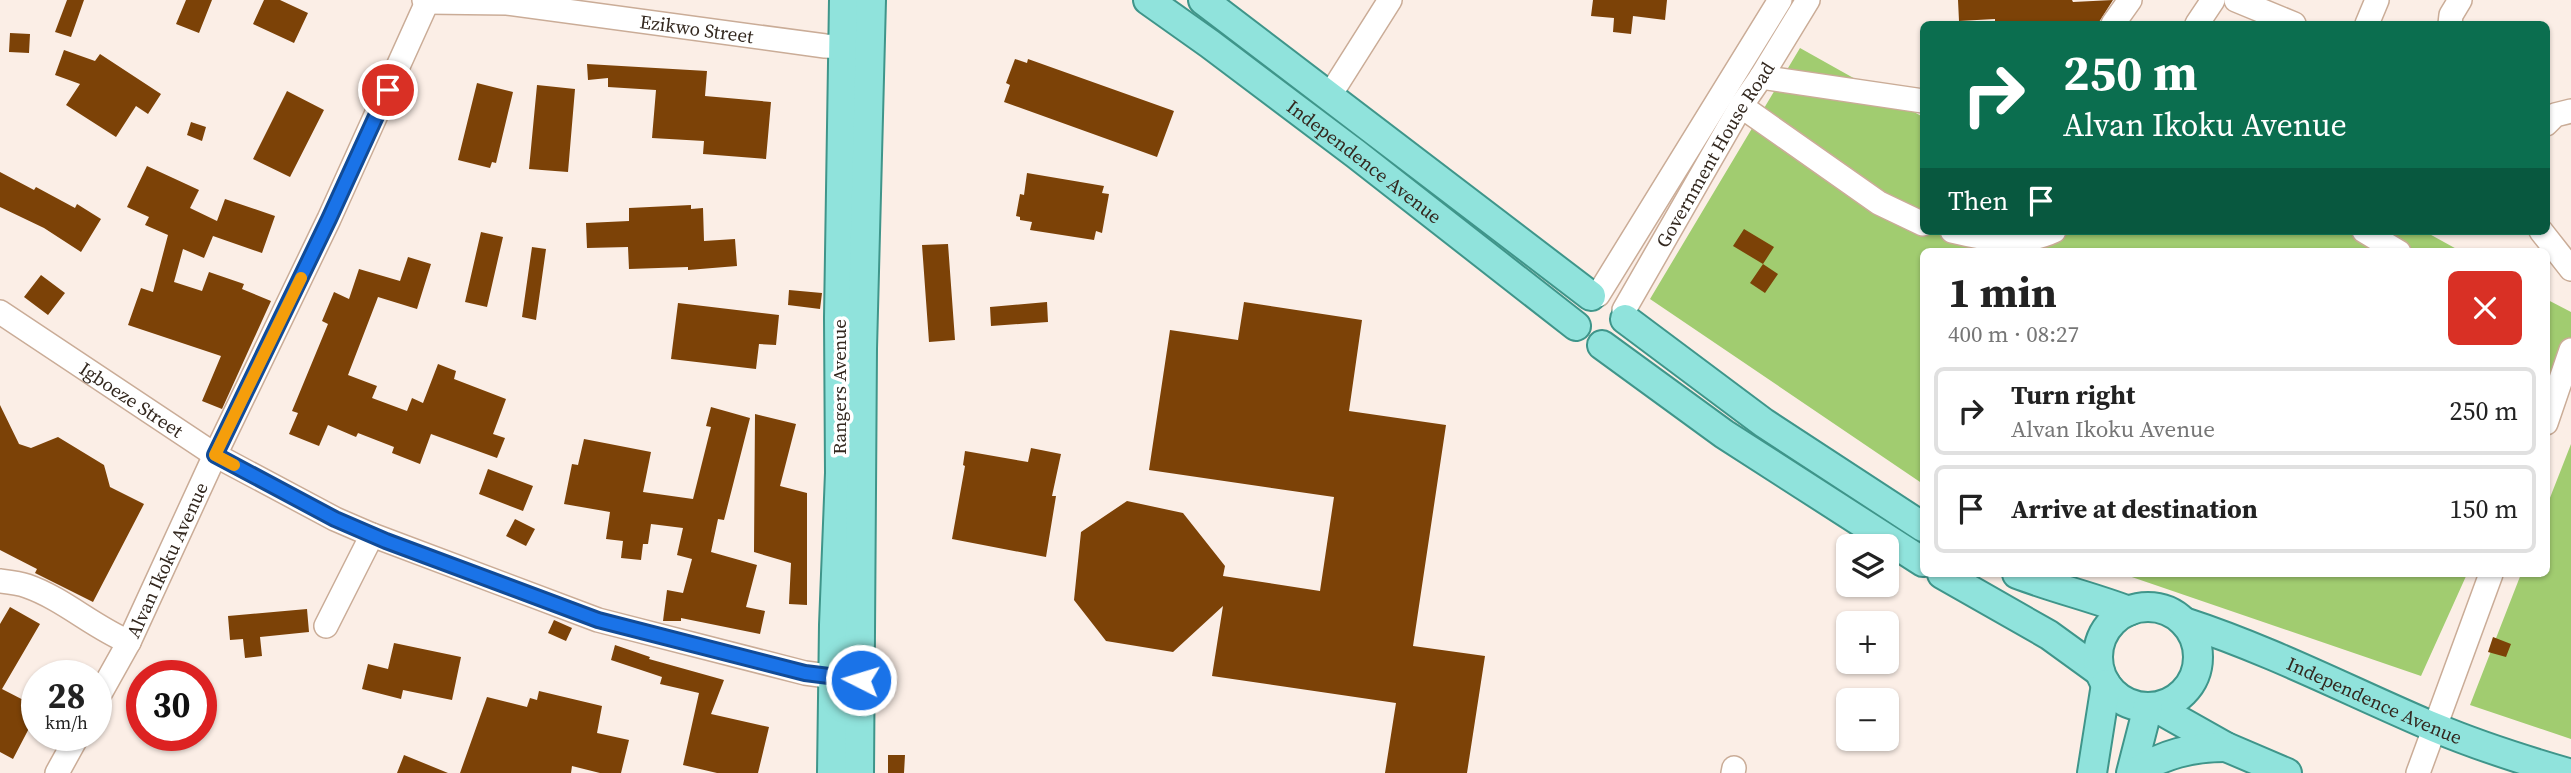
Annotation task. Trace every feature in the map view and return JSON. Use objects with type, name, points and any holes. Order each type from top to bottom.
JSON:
[{"type":"main road","name":"Rangers Avenue","points":[[844,0],[839,318],[840,473],[847,679],[859,773]]},
{"type":"main road","name":"Rangers Avenue","points":[[832,773],[847,679],[862,349],[871,0]]},
{"type":"main road","name":"Independence Avenue","points":[[1148,0],[1356,154],[1576,326]]},
{"type":"main road","name":"Independence Avenue","points":[[1203,0],[1595,296]]},
{"type":"main road","points":[[1920,525],[1764,423],[1624,314],[1614,298],[1595,296],[1585,300],[1576,312],[1576,326],[1585,340],[1602,345],[1724,434],[1920,560]]},
{"type":"main road","points":[[1602,345],[1619,337],[1624,328],[1624,314]]},
{"type":"main road","points":[[1947,577],[2049,635],[2103,678],[2124,701],[2151,707],[2226,747],[2287,773]]},
{"type":"main road","points":[[2025,577],[2090,596],[2129,611]]},
{"type":"main road","points":[[2092,773],[2103,678],[2098,658],[2100,643],[2106,630],[2116,619],[2129,611],[2152,608],[2175,615],[2184,622],[2197,646],[2198,660],[2190,686],[2180,696],[2168,703],[2151,707]]},
{"type":"main road","name":"Independence Avenue","points":[[2184,622],[2268,652],[2435,728],[2494,751],[2568,773]]},
{"type":"main road","points":[[2133,773],[2151,707]]},
{"type":"main road","points":[[2133,773],[2177,752],[2194,748],[2226,747]]},
{"type":"street","points":[[1330,95],[1390,0]]},
{"type":"street","name":"Government House Road","points":[[1595,296],[1780,0]]},
{"type":"street","name":"Government House Road","points":[[1624,314],[1741,106],[1808,0]]},
{"type":"street","points":[[2115,21],[2130,0]]},
{"type":"street","points":[[2199,21],[2213,0]]},
{"type":"street","points":[[2236,0],[2287,21]]},
{"type":"street","points":[[2368,21],[2377,0]]},
{"type":"street","points":[[2450,21],[2460,0]]},
{"type":"street","name":"Ezikwo Street","points":[[427,1],[507,3],[843,47]]},
{"type":"street","name":"Alvan Ikoku Avenue","points":[[112,672],[129,642],[215,455],[329,219],[427,1]]},
{"type":"street","points":[[1761,76],[1920,101]]},
{"type":"street","points":[[1741,106],[1879,203],[1920,223]]},
{"type":"street","points":[[2550,120],[2555,115],[2571,111]]},
{"type":"street","points":[[1977,235],[2008,240],[2031,240],[2044,235]]},
{"type":"street","points":[[2371,235],[2392,248]]},
{"type":"street","points":[[2544,235],[2571,269]]},
{"type":"street","name":"Igboeze Street","points":[[0,312],[215,455],[335,519],[609,624],[740,657],[847,679]]},
{"type":"street","points":[[2550,411],[2571,350]]},
{"type":"street","points":[[326,626],[372,535]]},
{"type":"street","points":[[2418,773],[2490,577]]},
{"type":"street","points":[[0,581],[27,586],[72,608],[107,633],[129,642]]},
{"type":"street","points":[[57,773],[69,751]]},
{"type":"green space","points":[[1800,48],[1920,115],[1920,235],[2431,235],[2455,248],[1920,248],[1920,482],[1650,299]]},
{"type":"green space","points":[[2550,301],[2571,312],[2571,342],[2550,388]]},
{"type":"green space","points":[[2571,444],[2571,739],[2470,705],[2520,577],[2550,577],[2550,498]]},
{"type":"green space","points":[[2132,577],[2466,577],[2421,676]]},
{"type":"building","points":[[67,0],[84,0],[71,37],[55,32]]},
{"type":"building","points":[[186,0],[212,0],[199,33],[176,24]]},
{"type":"building","points":[[264,0],[280,0],[308,13],[294,43],[253,24]]},
{"type":"building","points":[[1593,0],[1667,0],[1665,20],[1633,16],[1631,34],[1613,32],[1614,18],[1591,16]]},
{"type":"building","points":[[1958,0],[2113,0],[2100,21],[1959,21]]},
{"type":"building","points":[[10,33],[30,34],[29,53],[9,52]]},
{"type":"building","points":[[64,50],[95,61],[100,54],[161,94],[148,114],[136,106],[116,137],[66,105],[80,84],[55,75]]},
{"type":"building","points":[[1015,59],[1027,63],[1028,59],[1174,111],[1157,157],[1004,102],[1010,85],[1006,83]]},
{"type":"building","points":[[587,64],[707,71],[705,96],[771,102],[766,159],[703,154],[704,141],[652,138],[656,90],[608,87],[608,78],[588,80]]},
{"type":"building","points":[[477,83],[513,92],[496,163],[492,162],[490,168],[458,160]]},
{"type":"building","points":[[537,85],[575,89],[568,172],[529,169]]},
{"type":"building","points":[[287,91],[324,110],[290,177],[253,159]]},
{"type":"building","points":[[191,122],[206,127],[202,141],[187,135]]},
{"type":"building","points":[[147,166],[199,190],[190,208],[217,221],[225,199],[275,216],[262,253],[213,236],[204,258],[183,249],[174,282],[202,291],[209,272],[244,284],[242,289],[271,301],[222,409],[202,401],[221,356],[128,325],[141,288],[153,292],[168,235],[145,225],[149,217],[127,207]]},
{"type":"building","points":[[0,172],[75,208],[77,204],[101,219],[81,252],[44,228],[0,207]]},
{"type":"building","points":[[1027,173],[1104,186],[1102,193],[1109,194],[1102,233],[1096,231],[1094,240],[1030,230],[1032,222],[1020,220],[1020,217],[1016,216],[1020,194],[1024,195]]},
{"type":"building","points":[[691,205],[691,209],[703,208],[704,241],[735,239],[737,266],[688,270],[688,267],[629,269],[628,247],[587,248],[586,223],[629,221],[629,208]]},
{"type":"building","points":[[1744,229],[1774,247],[1763,264],[1733,246]]},
{"type":"building","points":[[481,232],[503,237],[487,307],[465,302]]},
{"type":"building","points":[[948,244],[955,340],[929,342],[922,245]]},
{"type":"building","points":[[532,247],[546,249],[536,320],[522,317]]},
{"type":"building","points":[[408,257],[431,264],[417,309],[378,297],[348,375],[377,386],[372,398],[407,411],[412,398],[423,403],[438,364],[456,371],[454,379],[506,399],[493,434],[505,438],[497,458],[431,434],[420,464],[392,453],[394,447],[358,433],[356,437],[328,425],[319,446],[289,434],[298,413],[292,411],[328,324],[322,321],[334,292],[349,299],[359,269],[400,281]]},
{"type":"building","points":[[1763,264],[1778,274],[1765,293],[1750,283]]},
{"type":"building","points":[[41,275],[65,293],[48,315],[24,297]]},
{"type":"building","points":[[789,290],[822,293],[820,309],[788,305]]},
{"type":"building","points":[[1047,302],[1048,322],[991,326],[990,307]]},
{"type":"building","points":[[1244,302],[1362,320],[1349,411],[1446,425],[1413,646],[1485,656],[1467,773],[1385,773],[1396,703],[1212,676],[1223,606],[1173,652],[1106,641],[1074,600],[1081,532],[1127,501],[1183,513],[1225,566],[1223,576],[1320,591],[1334,497],[1149,470],[1170,330],[1238,340]]},
{"type":"building","points":[[678,303],[779,315],[776,345],[759,344],[756,369],[671,359]]},
{"type":"building","points":[[0,405],[19,444],[31,448],[58,437],[104,465],[110,487],[144,504],[93,602],[35,573],[37,569],[0,550]]},
{"type":"building","points":[[711,407],[750,418],[724,520],[718,519],[711,552],[757,565],[746,607],[765,611],[760,634],[681,618],[681,621],[663,621],[667,590],[683,593],[692,559],[677,555],[683,528],[651,524],[648,544],[643,544],[641,560],[621,558],[623,541],[606,539],[610,512],[564,504],[572,464],[578,465],[584,439],[651,452],[643,492],[693,499],[711,427],[706,426]]},
{"type":"building","points":[[755,414],[796,424],[780,486],[807,493],[807,605],[789,604],[791,563],[754,552]]},
{"type":"building","points":[[1031,448],[1061,454],[1052,496],[1056,496],[1046,557],[952,539],[965,466],[965,451],[1028,462]]},
{"type":"building","points":[[488,469],[533,486],[523,511],[479,494]]},
{"type":"building","points":[[515,519],[535,529],[526,546],[506,536]]},
{"type":"building","points":[[10,607],[40,624],[2,689],[21,699],[21,744],[13,759],[0,752],[0,624]]},
{"type":"building","points":[[307,609],[309,632],[260,637],[262,656],[245,658],[243,639],[230,640],[228,616]]},
{"type":"building","points":[[554,620],[572,628],[566,641],[548,633]]},
{"type":"building","points":[[2493,637],[2511,644],[2506,657],[2488,652]]},
{"type":"building","points":[[394,643],[461,657],[452,700],[403,690],[401,699],[362,689],[368,664],[388,669]]},
{"type":"building","points":[[615,645],[650,657],[649,659],[724,680],[711,714],[769,727],[758,773],[717,773],[683,765],[699,693],[660,684],[662,677],[611,660]]},
{"type":"building","points":[[539,691],[602,706],[597,733],[629,740],[621,773],[600,773],[572,766],[571,773],[460,773],[487,697],[527,707],[530,698],[537,700]]},
{"type":"building","points":[[404,755],[448,773],[397,773]]},
{"type":"building","points":[[888,755],[905,755],[904,773],[888,773]]},
{"type":"slow traffic","points":[[234,465],[215,455],[301,278]]},
{"type":"route","points":[[388,90],[215,455],[335,519],[386,541],[598,620],[632,631],[805,673],[861,680]]}]
